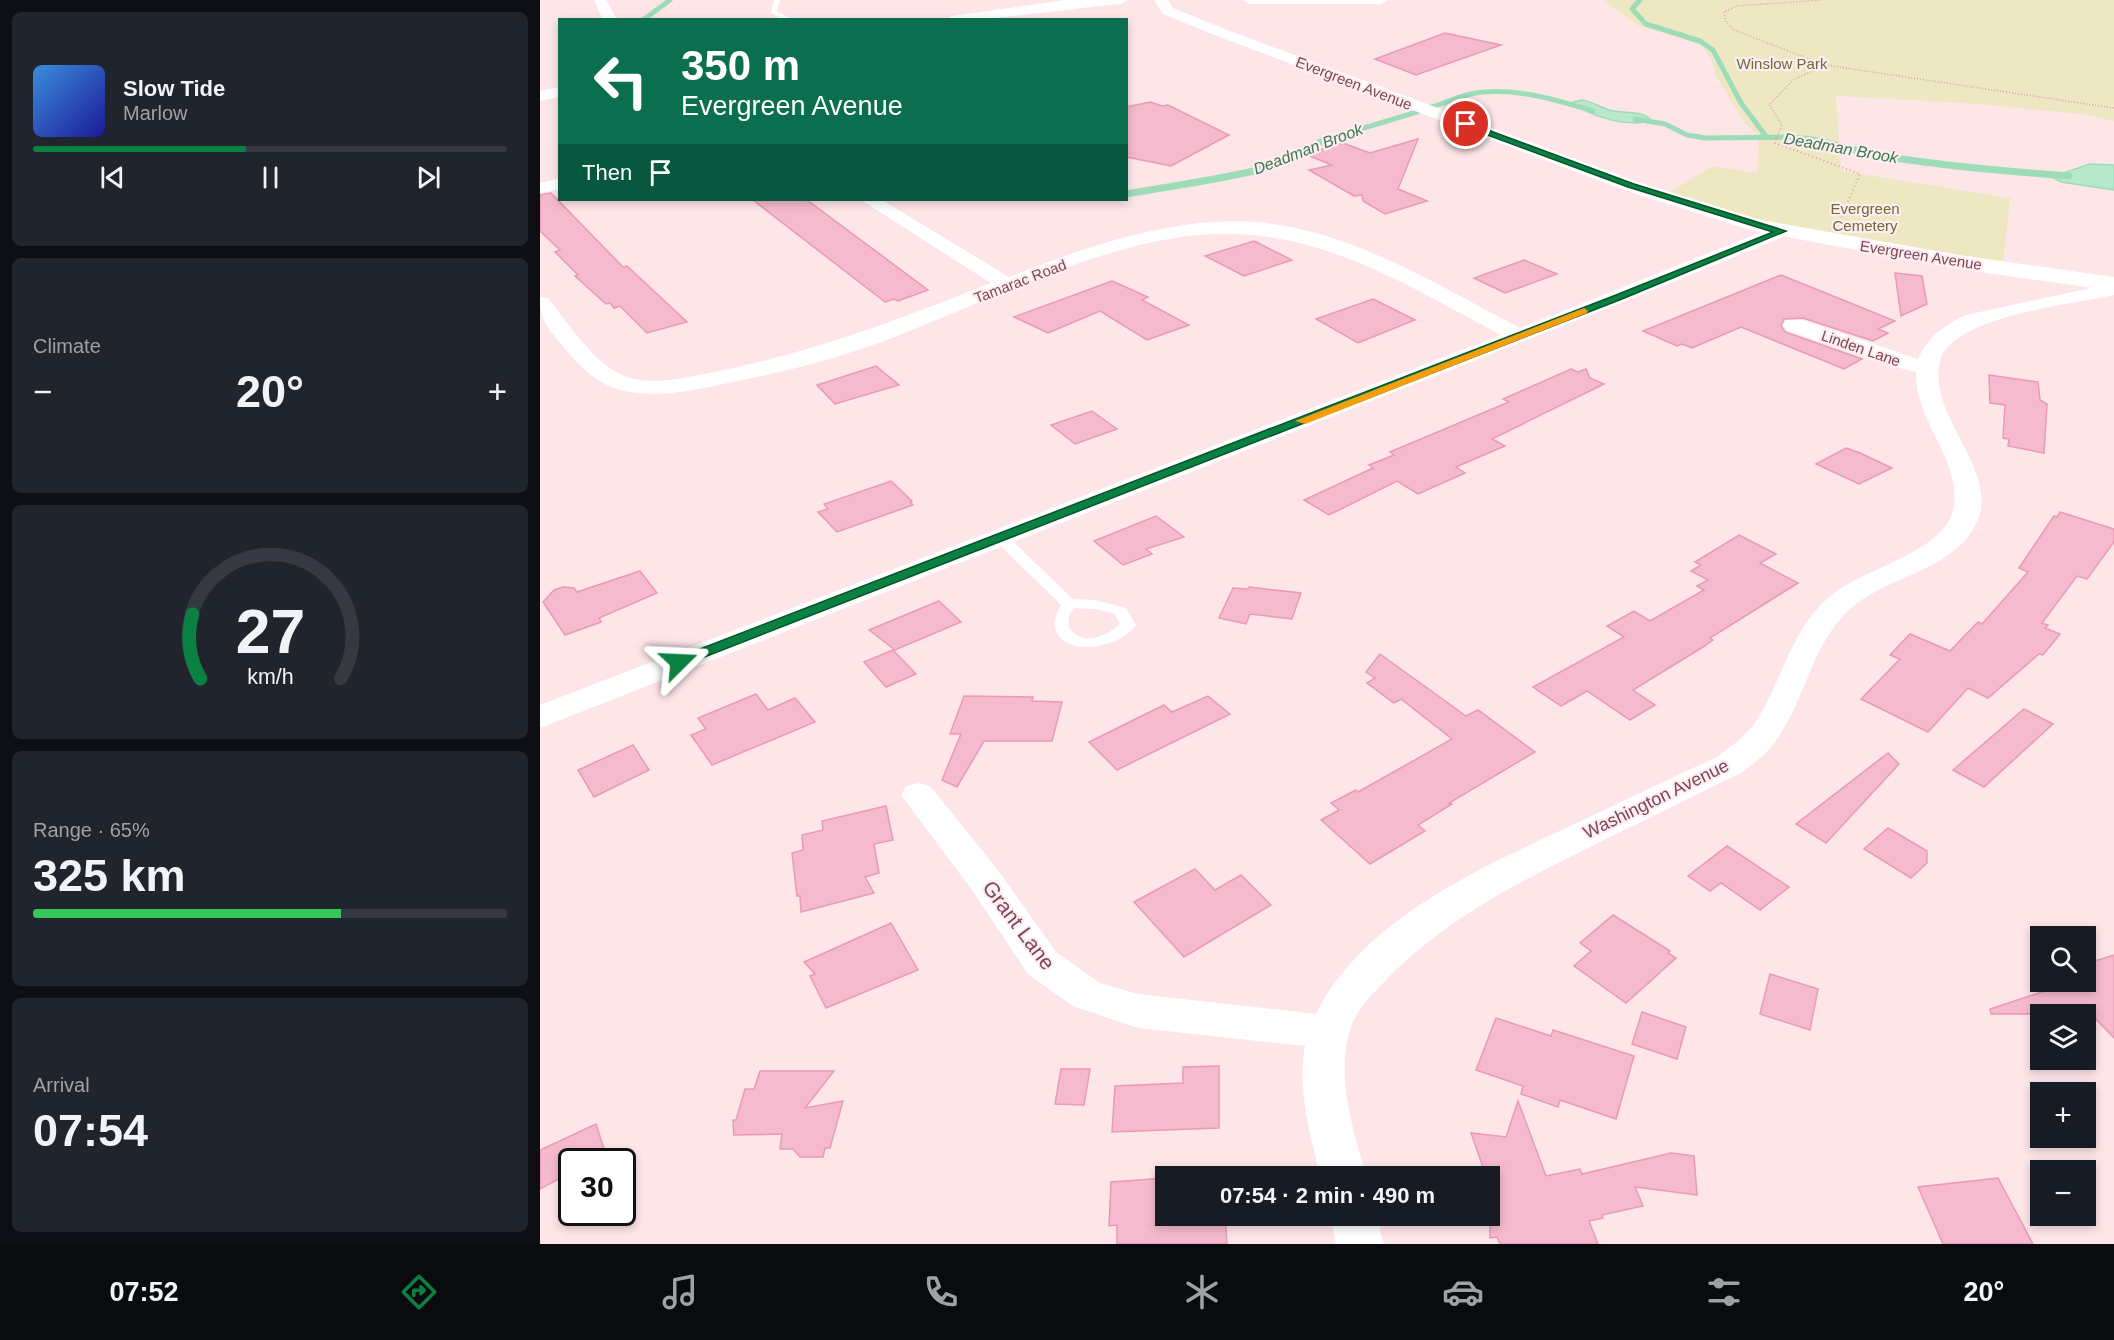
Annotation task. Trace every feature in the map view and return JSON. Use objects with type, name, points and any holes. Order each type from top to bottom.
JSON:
[{"type":"main road","points":[[965,18],[1035,7],[1121,0]]},
{"type":"main road","name":"Evergreen Avenue","points":[[1161,0],[1168,11],[1195,23],[1436,114],[1631,186],[1781,231],[1831,241],[2114,284]]},
{"type":"main road","points":[[1250,0],[1381,0]]},
{"type":"main road","points":[[540,96],[558,92]]},
{"type":"street","points":[[600,0],[609,18]]},
{"type":"street","points":[[540,188],[558,184]]},
{"type":"street","points":[[872,201],[1008,285]]},
{"type":"street","name":"Tamarac Road","points":[[540,303],[589,360],[611,379],[638,387],[683,384],[763,369],[884,333],[1073,261],[1173,234],[1253,227],[1283,231],[1343,248],[1519,336]]},
{"type":"street","points":[[540,717],[1519,336],[1781,231]]},
{"type":"street","points":[[1927,368],[1935,345],[1956,326],[1993,313],[2114,289]]},
{"type":"street","name":"Linden Lane","points":[[1794,326],[1888,358],[1927,368]]},
{"type":"street","name":"Washington Avenue","points":[[1341,1166],[1325,1090],[1325,1056],[1329,1032],[1339,1010],[1358,984],[1387,952],[1424,920],[1503,874],[1737,759],[1765,732],[1781,704],[1804,651],[1821,622],[1834,608],[1869,582],[1923,557],[1952,539],[1966,515],[1968,489],[1959,461],[1938,419],[1927,368]]},
{"type":"street","name":"Grant Lane","points":[[918,795],[985,880],[1042,963],[1086,995],[1138,1011],[1329,1032]]},
{"type":"street","points":[[1356,1226],[1360,1244]]},
{"type":"lane","points":[[777,0],[773,12],[786,18]]},
{"type":"lane","points":[[1000,537],[1069,604]]},
{"type":"path","points":[[1821,0],[1737,6],[1724,12],[1726,22],[1734,30],[1825,65],[2114,108]]},
{"type":"path","points":[[1825,65],[1809,70],[1777,92],[1769,105],[1782,124],[1775,143],[1860,174],[1831,241]]},
{"type":"green space","name":"Winslow Park","points":[[1604,0],[2114,0],[2114,121],[2081,114],[1967,103],[1836,96],[1841,171],[2010,198],[2003,264],[1779,227],[1667,194],[1713,166],[1757,173],[1759,137],[1744,122],[1716,76],[1712,60],[1701,45],[1635,24]]},
{"type":"shaded area","points":[[1582,100],[1609,110],[1638,113],[1651,120],[1632,123],[1610,120],[1589,112],[1573,102]]},
{"type":"shaded area","points":[[2090,164],[2114,165],[2114,190],[2061,182],[2052,177]]},
{"type":"building","points":[[1445,33],[1501,45],[1416,75],[1375,59]]},
{"type":"building","points":[[1150,102],[1162,106],[1168,105],[1229,135],[1171,166],[1128,157],[1128,107]]},
{"type":"building","points":[[1418,139],[1398,189],[1427,201],[1385,214],[1363,201],[1362,195],[1354,196],[1309,170],[1332,165],[1305,154],[1343,143],[1370,153]]},
{"type":"building","points":[[551,193],[623,267],[627,266],[687,322],[647,333],[620,306],[614,308],[610,303],[606,304],[575,276],[578,275],[555,252],[560,250],[540,231],[540,195]]},
{"type":"building","points":[[754,201],[808,201],[928,290],[898,301],[894,299],[885,302]]},
{"type":"building","points":[[1254,241],[1292,260],[1244,276],[1205,256]]},
{"type":"building","points":[[1524,260],[1557,274],[1505,293],[1474,278]]},
{"type":"building","points":[[1895,273],[1922,276],[1927,304],[1901,316]]},
{"type":"building","points":[[1781,275],[1895,321],[1878,329],[1888,333],[1873,341],[1803,318],[1784,319],[1781,326],[1785,332],[1862,359],[1844,369],[1741,327],[1692,348],[1682,344],[1677,346],[1643,331]]},
{"type":"building","points":[[1112,281],[1148,297],[1142,300],[1189,325],[1147,340],[1100,311],[1048,333],[1014,317]]},
{"type":"building","points":[[1373,299],[1415,320],[1358,343],[1316,319]]},
{"type":"building","points":[[876,366],[899,385],[835,404],[817,385]]},
{"type":"building","points":[[1571,369],[1578,372],[1586,369],[1590,378],[1604,384],[1492,439],[1505,446],[1456,467],[1465,473],[1418,494],[1397,481],[1329,515],[1304,500],[1373,468],[1369,465],[1394,455],[1390,452],[1509,402],[1503,399]]},
{"type":"building","points":[[1989,375],[2038,382],[2040,400],[2047,404],[2044,453],[2008,446],[2009,439],[2003,438],[2005,405],[1990,403]]},
{"type":"building","points":[[1092,411],[1117,429],[1075,444],[1051,425]]},
{"type":"building","points":[[1846,448],[1892,468],[1859,484],[1816,464]]},
{"type":"building","points":[[891,481],[912,501],[910,502],[913,505],[837,532],[818,512],[828,509],[824,504]]},
{"type":"building","points":[[2060,512],[2114,529],[2114,542],[2087,579],[2077,576],[2042,623],[2048,625],[2045,628],[2060,634],[2043,655],[2039,654],[1988,698],[1968,688],[1928,732],[1861,699],[1900,659],[1890,655],[1910,634],[1950,651],[1978,622],[1982,624],[2028,572],[2019,568],[2054,516],[2057,517]]},
{"type":"building","points":[[1156,516],[1184,537],[1146,549],[1152,554],[1123,565],[1094,541]]},
{"type":"building","points":[[1739,535],[1776,554],[1760,563],[1798,583],[1710,638],[1713,640],[1703,647],[1633,690],[1655,705],[1630,720],[1587,691],[1561,706],[1533,687],[1624,637],[1607,626],[1634,611],[1650,621],[1704,590],[1697,586],[1708,580],[1691,571],[1701,565],[1695,562]]},
{"type":"building","points":[[640,571],[657,593],[599,618],[601,622],[565,635],[543,602],[554,590],[563,587],[574,588],[577,592]]},
{"type":"building","points":[[1249,587],[1301,593],[1292,619],[1250,614],[1246,624],[1219,618],[1233,588],[1248,589]]},
{"type":"building","points":[[939,601],[961,622],[895,650],[869,630]]},
{"type":"building","points":[[893,650],[916,674],[886,687],[864,662]]},
{"type":"building","points":[[1380,654],[1466,716],[1478,710],[1535,752],[1449,803],[1452,804],[1418,825],[1425,831],[1370,864],[1321,820],[1339,810],[1331,803],[1356,790],[1358,792],[1452,739],[1401,699],[1394,703],[1367,683],[1375,678],[1366,672]]},
{"type":"building","points":[[756,694],[768,710],[795,698],[815,722],[712,765],[691,735],[706,729],[698,718]]},
{"type":"building","points":[[964,696],[1033,697],[1032,701],[1062,702],[1052,741],[984,741],[957,787],[942,780],[961,734],[950,734]]},
{"type":"building","points":[[1208,696],[1230,714],[1117,770],[1089,742],[1164,705],[1172,712]]},
{"type":"building","points":[[2024,709],[2053,724],[1984,787],[1953,770]]},
{"type":"building","points":[[633,745],[649,770],[594,797],[578,770]]},
{"type":"building","points":[[1888,753],[1899,764],[1826,843],[1796,824]]},
{"type":"building","points":[[886,806],[893,840],[874,844],[879,873],[865,877],[874,893],[801,912],[792,853],[803,850],[802,835],[823,830],[822,821]]},
{"type":"building","points":[[1888,828],[1927,851],[1927,863],[1911,878],[1864,849]]},
{"type":"building","points":[[1727,846],[1789,887],[1760,910],[1721,883],[1710,891],[1688,876]]},
{"type":"building","points":[[1195,869],[1215,890],[1241,875],[1271,905],[1184,957],[1134,902]]},
{"type":"building","points":[[1613,915],[1670,951],[1668,953],[1676,958],[1626,1003],[1574,966],[1591,951],[1580,943]]},
{"type":"building","points":[[891,923],[918,970],[826,1008],[810,976],[815,974],[804,962]]},
{"type":"building","points":[[2114,955],[2114,1038],[2096,1019],[2096,1004],[2030,1004],[2030,1014],[1991,1014],[1990,1009],[2042,992],[2096,992],[2096,961]]},
{"type":"building","points":[[1770,974],[1818,989],[1810,1030],[1760,1014]]},
{"type":"building","points":[[1642,1012],[1686,1027],[1677,1059],[1632,1044]]},
{"type":"building","points":[[1496,1018],[1551,1036],[1553,1030],[1634,1056],[1616,1119],[1560,1100],[1558,1107],[1521,1094],[1523,1086],[1476,1070]]},
{"type":"building","points":[[1219,1066],[1219,1128],[1112,1132],[1115,1086],[1183,1083],[1183,1067]]},
{"type":"building","points":[[1061,1069],[1090,1069],[1084,1105],[1055,1104]]},
{"type":"building","points":[[760,1071],[834,1071],[805,1108],[843,1101],[830,1148],[825,1148],[823,1157],[800,1157],[793,1149],[780,1149],[782,1134],[734,1135],[733,1120],[736,1120],[745,1089],[754,1089]]},
{"type":"building","points":[[1518,1101],[1546,1176],[1580,1169],[1582,1174],[1671,1153],[1694,1156],[1697,1195],[1635,1187],[1643,1206],[1602,1215],[1603,1218],[1589,1221],[1598,1244],[1500,1244],[1497,1237],[1490,1238],[1490,1226],[1500,1226],[1500,1166],[1483,1166],[1471,1133],[1506,1137]]},
{"type":"building","points":[[596,1124],[604,1148],[558,1148],[558,1179],[540,1189],[540,1150]]},
{"type":"building","points":[[1998,1178],[2033,1244],[1943,1244],[1918,1187]]},
{"type":"building","points":[[1155,1179],[1155,1226],[1226,1226],[1227,1244],[1117,1244],[1117,1225],[1109,1226],[1111,1182]]},
{"type":"waterway","name":"Deadman Brook","points":[[646,18],[670,0]]},
{"type":"waterway","points":[[1640,0],[1632,9],[1646,24],[1700,41],[1713,50],[1741,103],[1765,135]]},
{"type":"waterway","name":"Deadman Brook","points":[[1431,107],[1467,95],[1498,92],[1547,98],[1593,111]]},
{"type":"waterway","name":"Deadman Brook","points":[[1324,140],[1417,112]]},
{"type":"waterway","name":"Deadman Brook","points":[[1635,119],[1665,124],[1687,135],[1705,138],[1794,137],[1816,140]]},
{"type":"waterway","name":"Deadman Brook","points":[[1128,194],[1262,169],[1280,163],[1329,139]]},
{"type":"waterway","name":"Deadman Brook","points":[[1806,139],[1901,159],[2069,176]]},
{"type":"slow traffic","points":[[1301,421],[1584,311]]},
{"type":"route","points":[[679,662],[1619,297],[1749,246],[1781,231],[1757,226],[1631,186],[1466,124]]},
{"type":"park label","name":"Evergreen Cemetery","points":[[1865,216]]}]
